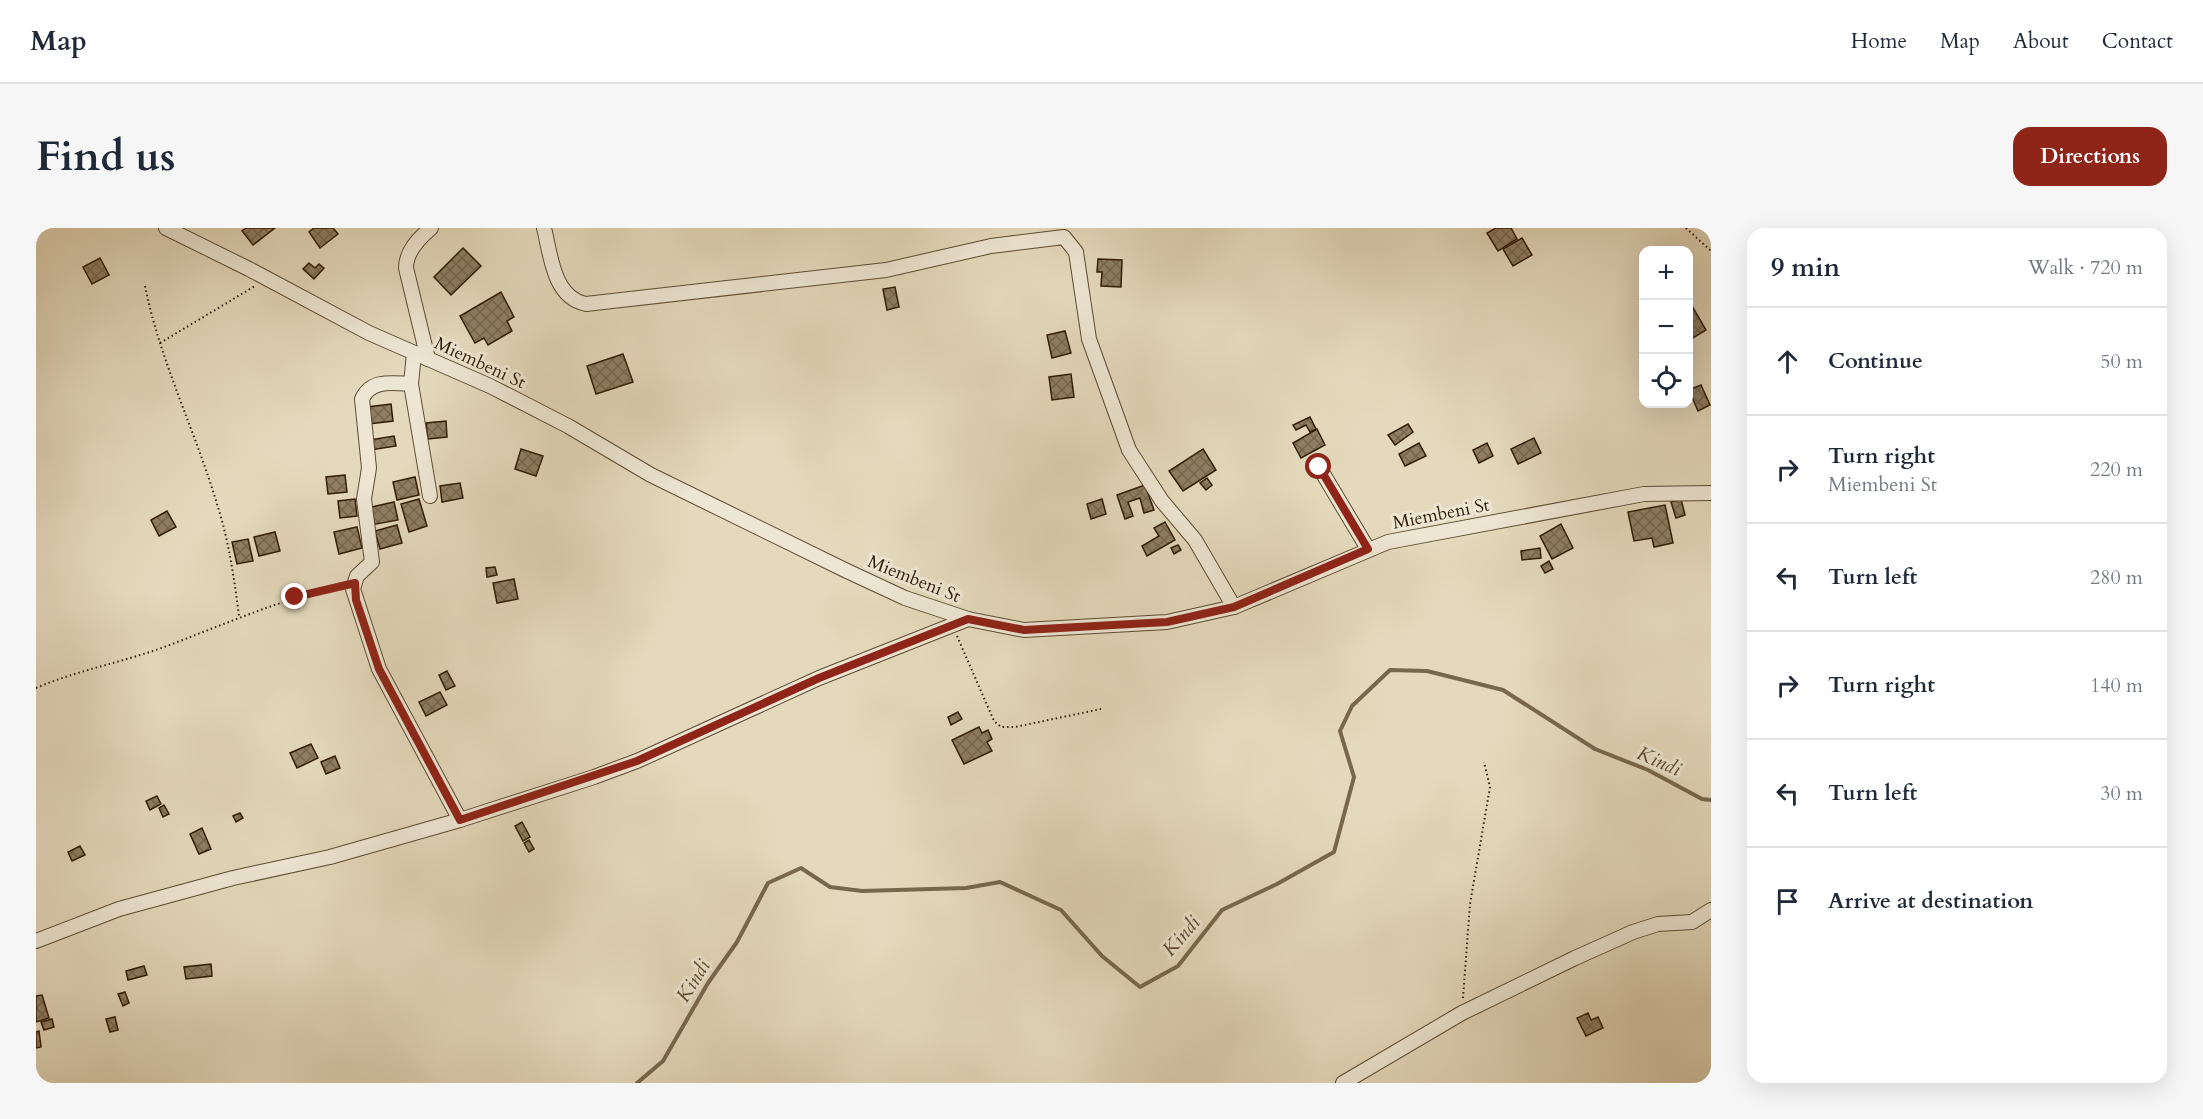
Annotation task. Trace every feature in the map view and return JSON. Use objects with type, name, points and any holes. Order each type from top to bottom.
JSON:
[{"type":"street","name":"Miembeni St","points":[[166,228],[369,333],[490,386],[568,426],[651,475],[905,598],[968,619],[1024,630],[1167,622],[1234,607],[1368,549],[1424,534],[1644,494],[1711,493]]},
{"type":"street","points":[[428,358],[406,268],[406,257],[431,228]]},
{"type":"street","points":[[544,228],[562,290],[574,301],[585,304],[886,270],[991,246],[1064,237],[1076,252],[1089,339],[1130,450],[1156,494],[1195,540],[1234,607]]},
{"type":"street","points":[[414,352],[411,384],[430,496]]},
{"type":"street","points":[[411,384],[380,383],[368,390],[362,399],[369,468],[364,499],[372,562],[359,573],[355,583],[356,600],[379,669],[460,820]]},
{"type":"street","points":[[1319,467],[1368,549]]},
{"type":"street","points":[[36,941],[119,909],[233,878],[330,856],[460,820],[637,761],[819,678],[968,619]]},
{"type":"street","points":[[1343,1083],[1461,1013],[1633,932],[1658,924],[1692,922],[1711,910]]},
{"type":"path","points":[[1686,228],[1711,250]]},
{"type":"path","points":[[160,343],[268,279]]},
{"type":"path","points":[[145,286],[160,343],[217,503],[232,558],[239,616]]},
{"type":"path","points":[[36,688],[99,665],[165,646],[239,616],[295,597],[355,583]]},
{"type":"path","points":[[952,626],[994,721],[1001,727],[1015,727],[1101,709]]},
{"type":"path","points":[[1461,1013],[1470,904],[1490,787],[1484,762]]},
{"type":"building","points":[[246,228],[275,228],[253,245],[242,231]]},
{"type":"building","points":[[314,228],[333,228],[338,234],[320,248],[309,232]]},
{"type":"building","points":[[1496,228],[1511,228],[1517,239],[1498,251],[1487,233]]},
{"type":"building","points":[[1522,238],[1532,255],[1513,266],[1503,249]]},
{"type":"building","points":[[463,248],[481,266],[451,295],[434,277]]},
{"type":"building","points":[[100,258],[109,275],[92,284],[83,267]]},
{"type":"building","points":[[1098,259],[1122,260],[1121,287],[1101,286],[1102,272],[1097,272]]},
{"type":"building","points":[[309,263],[315,268],[319,264],[324,268],[314,279],[303,269]]},
{"type":"building","points":[[895,287],[899,307],[887,310],[883,289]]},
{"type":"building","points":[[501,292],[514,317],[507,321],[512,331],[488,345],[484,338],[475,343],[460,316]]},
{"type":"building","points":[[1693,308],[1706,330],[1693,338]]},
{"type":"building","points":[[1065,331],[1071,353],[1052,358],[1047,335]]},
{"type":"building","points":[[623,354],[633,382],[596,394],[587,366]]},
{"type":"building","points":[[1071,374],[1074,397],[1052,400],[1049,377]]},
{"type":"building","points":[[1701,385],[1710,405],[1698,411],[1693,399],[1693,388]]},
{"type":"building","points":[[391,404],[393,421],[369,424],[367,407]]},
{"type":"building","points":[[1310,417],[1316,429],[1310,432],[1306,425],[1296,430],[1293,425]]},
{"type":"building","points":[[446,421],[447,437],[428,439],[426,423]]},
{"type":"building","points":[[1408,424],[1413,432],[1395,445],[1388,435]]},
{"type":"building","points":[[1317,429],[1325,445],[1301,458],[1293,443]]},
{"type":"building","points":[[394,436],[396,446],[371,450],[369,440]]},
{"type":"building","points":[[1534,438],[1541,453],[1518,464],[1511,449]]},
{"type":"building","points":[[1419,443],[1426,456],[1405,466],[1399,454]]},
{"type":"building","points":[[1487,443],[1493,456],[1479,463],[1473,450]]},
{"type":"building","points":[[521,449],[543,456],[536,476],[515,469]]},
{"type":"building","points":[[1203,449],[1216,470],[1183,491],[1169,471]]},
{"type":"building","points":[[345,475],[347,492],[328,494],[326,477]]},
{"type":"building","points":[[415,477],[419,495],[397,500],[393,482]]},
{"type":"building","points":[[1207,478],[1212,485],[1206,490],[1200,483]]},
{"type":"building","points":[[460,483],[463,498],[442,502],[440,486]]},
{"type":"building","points":[[1145,485],[1154,510],[1144,513],[1140,498],[1128,502],[1133,516],[1125,519],[1117,495]]},
{"type":"building","points":[[355,499],[357,516],[340,518],[338,501]]},
{"type":"building","points":[[419,499],[427,526],[409,532],[401,504]]},
{"type":"building","points":[[1102,499],[1106,514],[1091,519],[1087,504]]},
{"type":"building","points":[[1681,499],[1685,515],[1676,518],[1671,502]]},
{"type":"building","points":[[394,502],[398,520],[371,525],[367,508]]},
{"type":"building","points":[[1665,505],[1673,543],[1654,547],[1652,538],[1634,541],[1628,512]]},
{"type":"building","points":[[167,511],[176,527],[159,536],[151,520]]},
{"type":"building","points":[[1165,522],[1175,540],[1147,556],[1142,546],[1159,536],[1154,528]]},
{"type":"building","points":[[1561,524],[1573,548],[1552,559],[1540,536]]},
{"type":"building","points":[[397,525],[402,543],[380,549],[375,531]]},
{"type":"building","points":[[357,527],[362,548],[339,554],[334,532]]},
{"type":"building","points":[[275,532],[280,551],[259,556],[254,537]]},
{"type":"building","points":[[248,539],[253,561],[237,564],[232,542]]},
{"type":"building","points":[[1178,545],[1181,550],[1174,554],[1171,548]]},
{"type":"building","points":[[1540,548],[1541,558],[1522,560],[1521,551]]},
{"type":"building","points":[[1549,561],[1553,569],[1545,573],[1541,566]]},
{"type":"building","points":[[495,567],[497,575],[487,577],[486,568]]},
{"type":"building","points":[[514,579],[518,599],[497,603],[493,583]]},
{"type":"building","points":[[447,671],[455,686],[446,690],[439,675]]},
{"type":"building","points":[[440,692],[447,705],[426,716],[419,702]]},
{"type":"building","points":[[958,712],[962,719],[951,725],[948,717]]},
{"type":"building","points":[[979,727],[982,733],[988,730],[992,739],[987,742],[992,751],[964,764],[952,740]]},
{"type":"building","points":[[311,744],[318,758],[297,768],[290,753]]},
{"type":"building","points":[[335,756],[340,768],[326,774],[321,762]]},
{"type":"building","points":[[157,796],[161,804],[150,810],[146,801]]},
{"type":"building","points":[[164,805],[169,814],[163,817],[159,808]]},
{"type":"building","points":[[240,813],[243,818],[236,822],[233,816]]},
{"type":"building","points":[[522,822],[530,837],[523,841],[515,826]]},
{"type":"building","points":[[202,828],[211,849],[199,854],[190,834]]},
{"type":"building","points":[[529,840],[534,849],[529,852],[524,843]]},
{"type":"building","points":[[80,846],[85,855],[72,861],[68,852]]},
{"type":"building","points":[[211,964],[212,976],[186,979],[184,967]]},
{"type":"building","points":[[144,966],[147,975],[128,980],[126,971]]},
{"type":"building","points":[[125,992],[129,1003],[123,1006],[118,994]]},
{"type":"building","points":[[42,995],[49,1018],[36,1022],[36,996]]},
{"type":"building","points":[[1588,1013],[1591,1020],[1598,1017],[1603,1028],[1586,1036],[1577,1018]]},
{"type":"building","points":[[115,1017],[118,1030],[110,1032],[106,1019]]},
{"type":"building","points":[[52,1019],[54,1027],[44,1030],[41,1022]]},
{"type":"building","points":[[39,1031],[41,1047],[36,1048],[36,1032]]},
{"type":"waterway","name":"Kindi","points":[[637,1083],[663,1061],[708,983],[737,942],[768,883],[801,868],[830,887],[862,891],[966,888],[1000,882],[1061,910],[1102,956],[1140,987],[1178,966],[1222,910],[1277,884],[1334,852],[1354,777],[1340,731],[1352,706],[1390,670],[1427,671],[1503,690],[1595,749],[1648,770],[1702,799],[1711,800]]},
{"type":"route","points":[[295,597],[355,583],[353,589],[356,600],[362,612],[379,669],[460,820],[637,761],[819,678],[968,619],[1024,630],[1116,626],[1167,622],[1234,607],[1368,549],[1319,467]]}]
